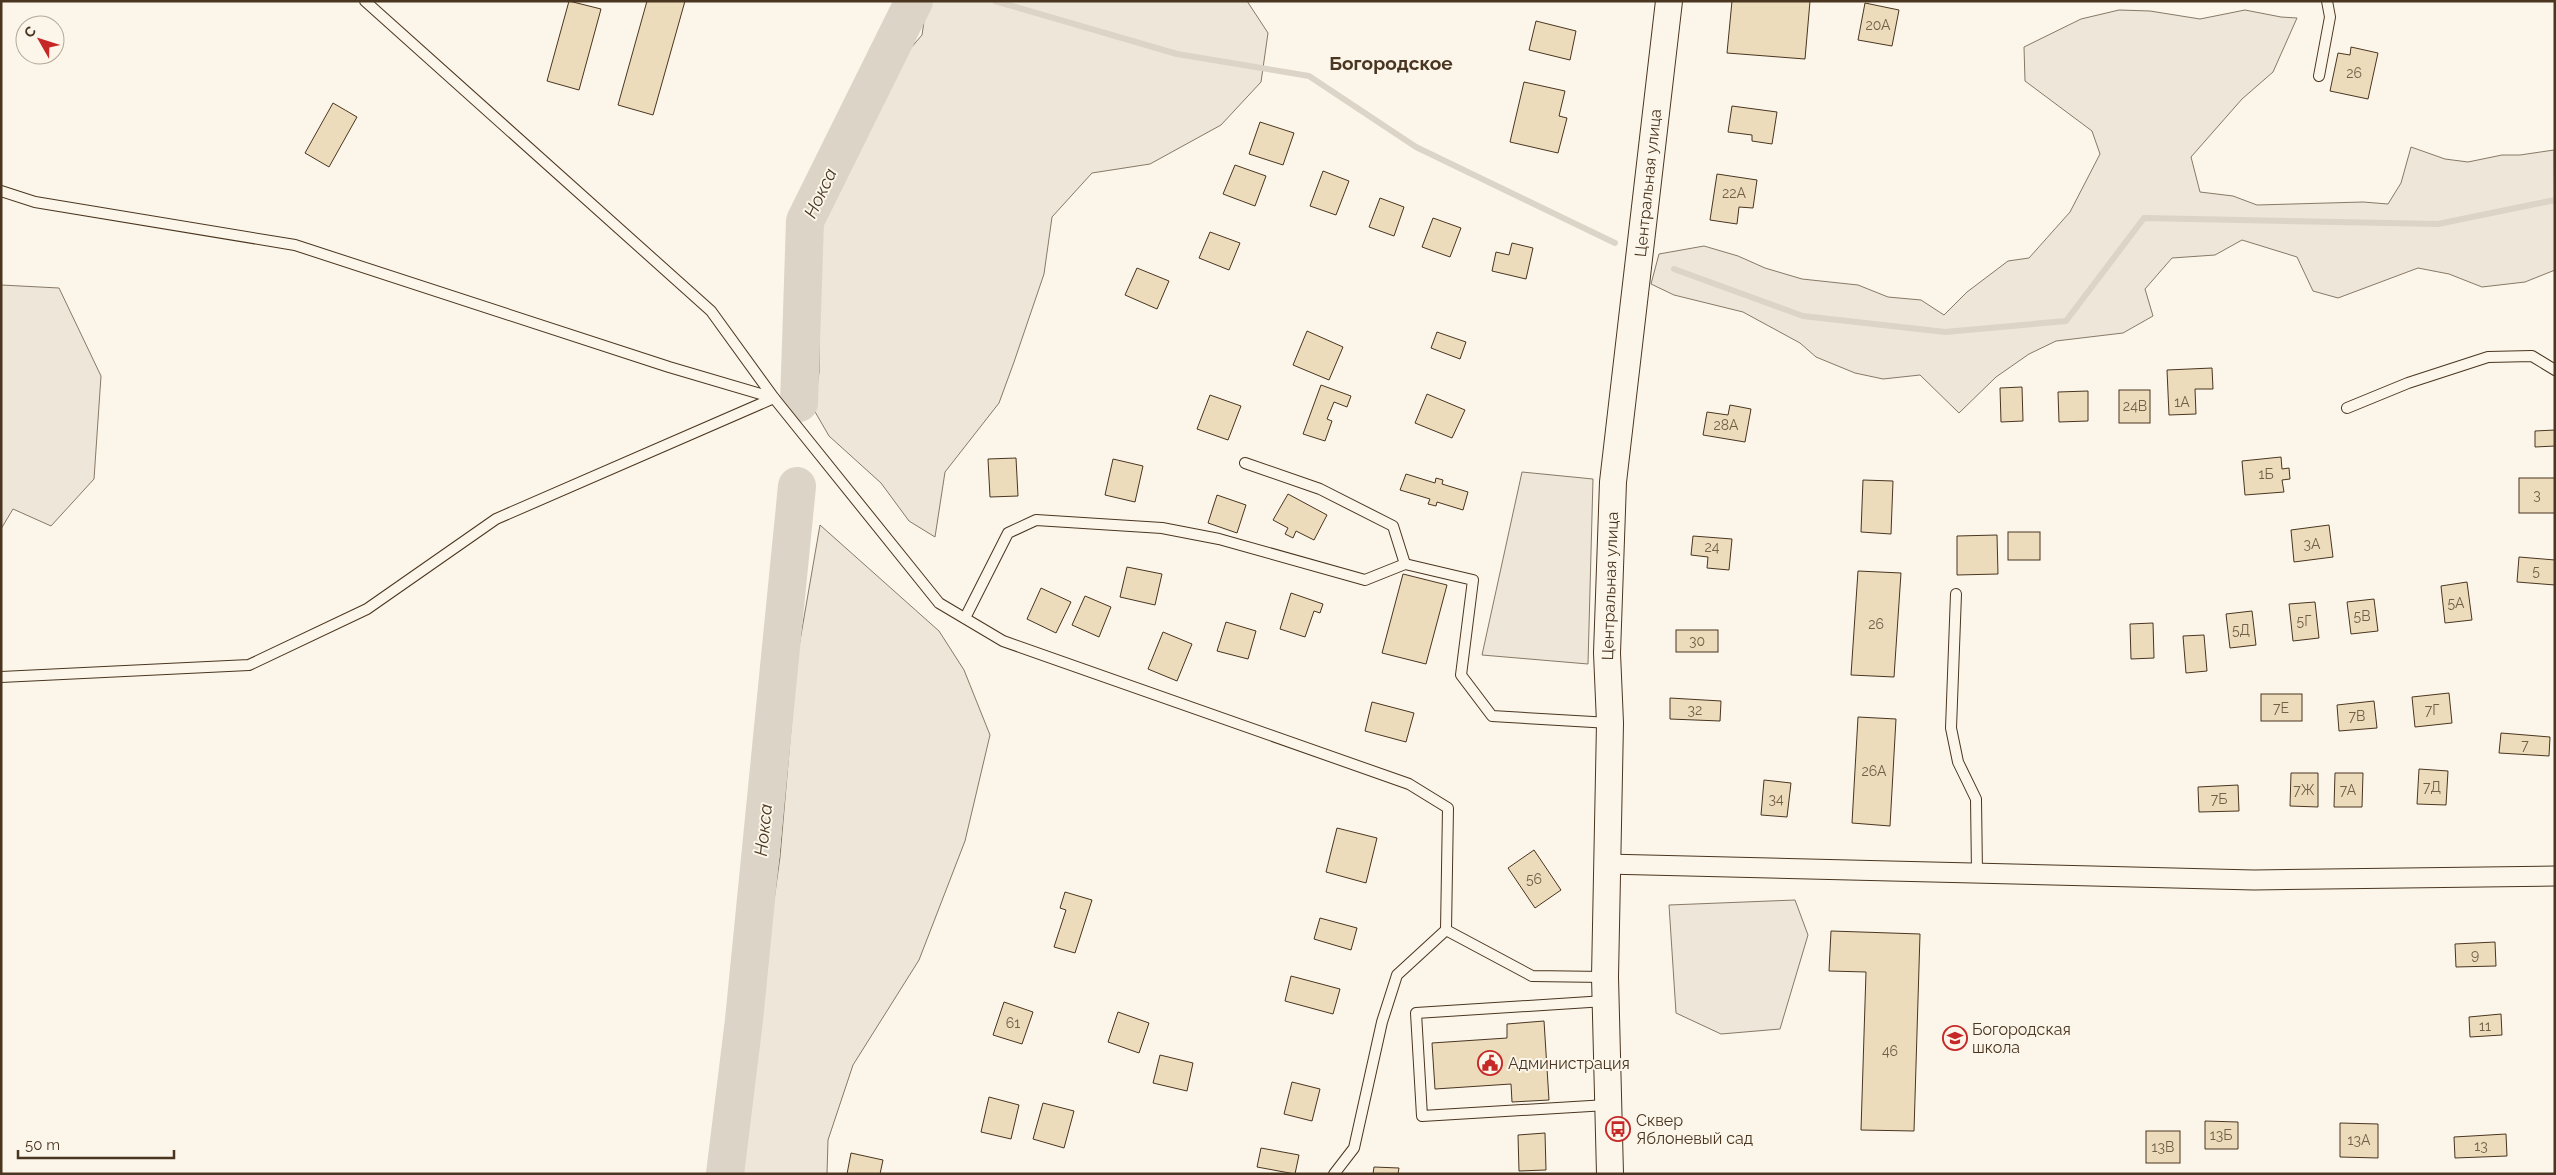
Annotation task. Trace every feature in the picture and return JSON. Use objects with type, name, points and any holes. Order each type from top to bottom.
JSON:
[{"type":"street","name":"Центральная улица","points":[[1610,1174],[1605,989],[1610,723],[1607,653],[1613,482],[1669,1]]},
{"type":"street","points":[[1606,864],[2254,880],[2555,876]]},
{"type":"lane","points":[[365,1],[711,311],[774,398],[939,603],[1002,641],[1409,784],[1448,808],[1446,930],[1397,975],[1382,1022],[1354,1148],[1334,1174]]},
{"type":"lane","points":[[2319,76],[2330,17],[2327,1]]},
{"type":"lane","points":[[1,191],[35,202],[295,246],[669,367],[774,398]]},
{"type":"lane","points":[[2347,408],[2408,383],[2488,357],[2532,356],[2555,370]]},
{"type":"lane","points":[[1,677],[249,665],[367,609],[496,519],[774,398]]},
{"type":"lane","points":[[1245,463],[1320,489],[1394,526],[1405,564]]},
{"type":"lane","points":[[965,618],[1008,533],[1036,520],[1162,528],[1219,539],[1365,580],[1405,564],[1473,580],[1461,676],[1492,716],[1610,723]]},
{"type":"lane","points":[[1956,594],[1951,728],[1958,762],[1976,799],[1976,873]]},
{"type":"lane","points":[[1446,930],[1532,976],[1605,989]]},
{"type":"lane","points":[[1605,989],[1416,1012],[1422,1116],[1608,1105]]},
{"type":"shaded area","points":[[927,1],[1247,1],[1268,33],[1261,82],[1221,125],[1150,164],[1092,173],[1052,217],[1044,274],[1014,362],[999,403],[945,472],[935,537],[909,521],[881,483],[829,436],[814,410],[819,372],[819,233],[847,165],[897,64],[922,35]]},
{"type":"shaded area","points":[[2119,10],[2150,11],[2200,19],[2245,10],[2297,18],[2273,72],[2242,99],[2191,157],[2200,192],[2233,196],[2257,205],[2363,202],[2388,204],[2401,183],[2411,147],[2445,159],[2468,162],[2502,155],[2520,155],[2554,150],[2555,270],[2525,282],[2482,287],[2449,274],[2418,268],[2338,298],[2313,291],[2297,257],[2242,240],[2215,255],[2172,258],[2145,289],[2153,316],[2123,333],[2056,341],[2029,354],[1996,377],[1959,413],[1920,375],[1883,379],[1855,373],[1816,357],[1800,343],[1743,312],[1674,295],[1651,284],[1659,254],[1704,246],[1802,279],[1858,285],[1888,297],[1921,300],[1944,315],[1967,292],[2008,261],[2029,258],[2070,212],[2100,154],[2092,131],[2025,81],[2024,47],[2081,19]]},
{"type":"shaded area","points":[[1,285],[59,288],[101,376],[94,479],[51,526],[13,509],[1,529]]},
{"type":"shaded area","points":[[1522,472],[1593,479],[1588,664],[1482,655]]},
{"type":"shaded area","points":[[820,525],[939,631],[964,670],[990,735],[965,841],[919,960],[853,1065],[828,1140],[827,1174],[743,1174],[759,1007],[780,857],[797,658]]},
{"type":"shaded area","points":[[1795,900],[1808,935],[1780,1029],[1721,1034],[1676,1013],[1669,905]]},
{"type":"building","points":[[569,1],[601,9],[579,90],[547,81]]},
{"type":"building","points":[[647,1],[685,1],[653,115],[618,105]]},
{"type":"building","points":[[1732,1],[1810,1],[1805,59],[1727,53]]},
{"type":"building","points":[[1865,3],[1899,10],[1892,46],[1858,40]]},
{"type":"building","points":[[1536,21],[1576,31],[1570,60],[1529,50]]},
{"type":"building","points":[[2351,47],[2378,53],[2368,99],[2330,91],[2338,53],[2350,55]]},
{"type":"building","points":[[1524,82],[1565,91],[1559,116],[1567,118],[1558,153],[1510,142]]},
{"type":"building","points":[[333,103],[357,117],[329,167],[305,153]]},
{"type":"building","points":[[1732,106],[1777,112],[1772,144],[1752,141],[1752,135],[1728,132]]},
{"type":"building","points":[[1260,122],[1294,133],[1283,165],[1249,154]]},
{"type":"building","points":[[1235,165],[1266,176],[1255,206],[1223,194]]},
{"type":"building","points":[[1323,171],[1349,181],[1336,215],[1310,206]]},
{"type":"building","points":[[1717,174],[1757,180],[1753,208],[1739,207],[1737,224],[1710,220]]},
{"type":"building","points":[[1380,198],[1404,207],[1394,236],[1369,227]]},
{"type":"building","points":[[1433,218],[1461,228],[1450,257],[1422,247]]},
{"type":"building","points":[[1210,232],[1240,243],[1229,270],[1199,258]]},
{"type":"building","points":[[1512,243],[1533,248],[1526,279],[1492,271],[1496,252],[1509,255]]},
{"type":"building","points":[[1137,268],[1169,281],[1157,309],[1125,295]]},
{"type":"building","points":[[1307,331],[1343,347],[1329,380],[1293,365]]},
{"type":"building","points":[[1437,332],[1466,342],[1460,359],[1431,348]]},
{"type":"building","points":[[2212,368],[2213,389],[2195,389],[2196,414],[2169,415],[2167,370]]},
{"type":"building","points":[[1321,385],[1351,396],[1347,407],[1334,402],[1327,419],[1332,421],[1325,441],[1303,434]]},
{"type":"building","points":[[2022,387],[2023,421],[2001,422],[2000,388]]},
{"type":"building","points":[[2119,390],[2150,390],[2150,423],[2119,423]]},
{"type":"building","points":[[2088,391],[2088,421],[2059,422],[2058,392]]},
{"type":"building","points":[[1427,394],[1465,410],[1452,438],[1415,423]]},
{"type":"building","points":[[1210,395],[1241,406],[1228,440],[1197,429]]},
{"type":"building","points":[[1730,405],[1751,409],[1745,442],[1703,435],[1707,412],[1728,415]]},
{"type":"building","points":[[2555,430],[2555,446],[2535,447],[2535,431]]},
{"type":"building","points":[[2281,457],[2282,469],[2289,468],[2290,479],[2282,480],[2284,492],[2245,495],[2242,461]]},
{"type":"building","points":[[1016,458],[1018,496],[990,497],[988,459]]},
{"type":"building","points":[[1113,459],[1143,466],[1135,502],[1105,495]]},
{"type":"building","points":[[1406,474],[1435,483],[1436,478],[1443,480],[1442,484],[1468,492],[1463,510],[1437,502],[1436,506],[1428,504],[1430,499],[1400,490]]},
{"type":"building","points":[[2519,478],[2555,478],[2555,513],[2519,513]]},
{"type":"building","points":[[1863,480],[1893,481],[1891,534],[1861,532]]},
{"type":"building","points":[[1288,494],[1327,515],[1314,540],[1296,531],[1293,538],[1285,534],[1288,528],[1273,520]]},
{"type":"building","points":[[1217,495],[1246,505],[1237,533],[1208,523]]},
{"type":"building","points":[[2329,525],[2333,557],[2294,562],[2291,530]]},
{"type":"building","points":[[2008,532],[2040,532],[2040,560],[2008,560]]},
{"type":"building","points":[[1997,535],[1998,574],[1957,575],[1957,536]]},
{"type":"building","points":[[1693,536],[1732,539],[1729,570],[1707,568],[1708,557],[1691,555]]},
{"type":"building","points":[[2519,557],[2555,560],[2555,585],[2517,582]]},
{"type":"building","points":[[1127,567],[1162,574],[1155,605],[1120,597]]},
{"type":"building","points":[[1858,571],[1901,573],[1894,677],[1851,675]]},
{"type":"building","points":[[1403,574],[1447,585],[1426,664],[1382,653]]},
{"type":"building","points":[[2467,582],[2472,620],[2445,623],[2441,586]]},
{"type":"building","points":[[1041,588],[1071,602],[1056,633],[1027,619]]},
{"type":"building","points":[[1291,593],[1323,604],[1320,613],[1314,611],[1305,637],[1280,629]]},
{"type":"building","points":[[1085,596],[1111,607],[1099,637],[1072,625]]},
{"type":"building","points":[[2374,599],[2378,631],[2351,634],[2347,602]]},
{"type":"building","points":[[2315,602],[2319,638],[2293,641],[2289,604]]},
{"type":"building","points":[[2252,611],[2256,645],[2230,648],[2226,614]]},
{"type":"building","points":[[1226,622],[1256,631],[1248,659],[1217,651]]},
{"type":"building","points":[[2153,623],[2154,658],[2131,659],[2130,624]]},
{"type":"building","points":[[1676,630],[1718,630],[1718,652],[1676,652]]},
{"type":"building","points":[[1163,632],[1192,644],[1177,681],[1148,669]]},
{"type":"building","points":[[2204,635],[2207,671],[2186,673],[2183,636]]},
{"type":"building","points":[[2449,693],[2452,723],[2415,727],[2412,697]]},
{"type":"building","points":[[2261,694],[2302,694],[2302,721],[2261,721]]},
{"type":"building","points":[[1670,698],[1721,701],[1720,721],[1670,719]]},
{"type":"building","points":[[2374,701],[2377,728],[2339,731],[2337,705]]},
{"type":"building","points":[[1372,702],[1414,713],[1406,742],[1365,731]]},
{"type":"building","points":[[1858,717],[1896,719],[1890,826],[1852,823]]},
{"type":"building","points":[[2501,733],[2550,737],[2549,756],[2499,753]]},
{"type":"building","points":[[2419,769],[2448,771],[2446,805],[2417,804]]},
{"type":"building","points":[[2291,773],[2318,773],[2318,807],[2290,806]]},
{"type":"building","points":[[2335,773],[2363,773],[2362,807],[2334,807]]},
{"type":"building","points":[[1764,780],[1791,783],[1787,817],[1761,815]]},
{"type":"building","points":[[2238,785],[2239,811],[2199,812],[2198,787]]},
{"type":"building","points":[[1337,828],[1377,838],[1366,883],[1326,872]]},
{"type":"building","points":[[1534,850],[1561,890],[1535,908],[1508,868]]},
{"type":"building","points":[[1065,892],[1092,900],[1075,953],[1054,947],[1066,910],[1060,908]]},
{"type":"building","points":[[1320,918],[1357,928],[1351,950],[1314,939]]},
{"type":"building","points":[[1831,931],[1920,934],[1914,1131],[1861,1130],[1866,972],[1829,971]]},
{"type":"building","points":[[2495,942],[2496,966],[2456,967],[2455,944]]},
{"type":"building","points":[[1291,976],[1340,989],[1333,1014],[1285,1001]]},
{"type":"building","points":[[1004,1002],[1033,1012],[1022,1044],[993,1035]]},
{"type":"building","points":[[1118,1012],[1149,1023],[1139,1053],[1108,1042]]},
{"type":"building","points":[[2501,1014],[2502,1035],[2470,1037],[2469,1017]]},
{"type":"building","name":"Администрация","points":[[1544,1021],[1549,1100],[1512,1102],[1511,1084],[1435,1089],[1432,1043],[1507,1038],[1507,1024]]},
{"type":"building","points":[[1160,1055],[1193,1063],[1187,1091],[1153,1083]]},
{"type":"building","points":[[1292,1082],[1320,1089],[1312,1121],[1284,1114]]},
{"type":"building","points":[[989,1097],[1019,1105],[1011,1139],[981,1132]]},
{"type":"building","points":[[1043,1103],[1074,1111],[1064,1148],[1033,1139]]},
{"type":"building","points":[[2205,1121],[2238,1122],[2238,1149],[2205,1149]]},
{"type":"building","points":[[2340,1123],[2378,1124],[2378,1158],[2340,1157]]},
{"type":"building","points":[[2146,1131],[2180,1131],[2180,1163],[2146,1163]]},
{"type":"building","points":[[1545,1133],[1546,1170],[1519,1171],[1518,1135]]},
{"type":"building","points":[[2506,1134],[2507,1156],[2455,1158],[2454,1137]]},
{"type":"building","points":[[1261,1148],[1299,1155],[1295,1174],[1257,1167]]},
{"type":"building","points":[[851,1153],[883,1160],[880,1174],[847,1174]]},
{"type":"building","points":[[1374,1167],[1399,1168],[1398,1174],[1373,1174]]},
{"type":"waterway","name":"Нокса","points":[[799,403],[805,221],[914,1]]},
{"type":"waterway","points":[[995,1],[1177,54],[1309,76],[1416,147],[1615,243]]},
{"type":"waterway","points":[[1674,269],[1803,316],[1945,332],[2066,321],[2144,218],[2438,224],[2555,200]]},
{"type":"waterway","name":"Нокса","points":[[725,1174],[744,1020],[797,486]]},
{"type":"place","name":"Богородская школа","points":[[1955,1038]]},
{"type":"place","name":"Администрация","points":[[1490,1063]]},
{"type":"place","name":"Сквер Яблоневый сад","points":[[1618,1129]]},
{"type":"district","name":"Богородское","points":[[1391,63]]}]
